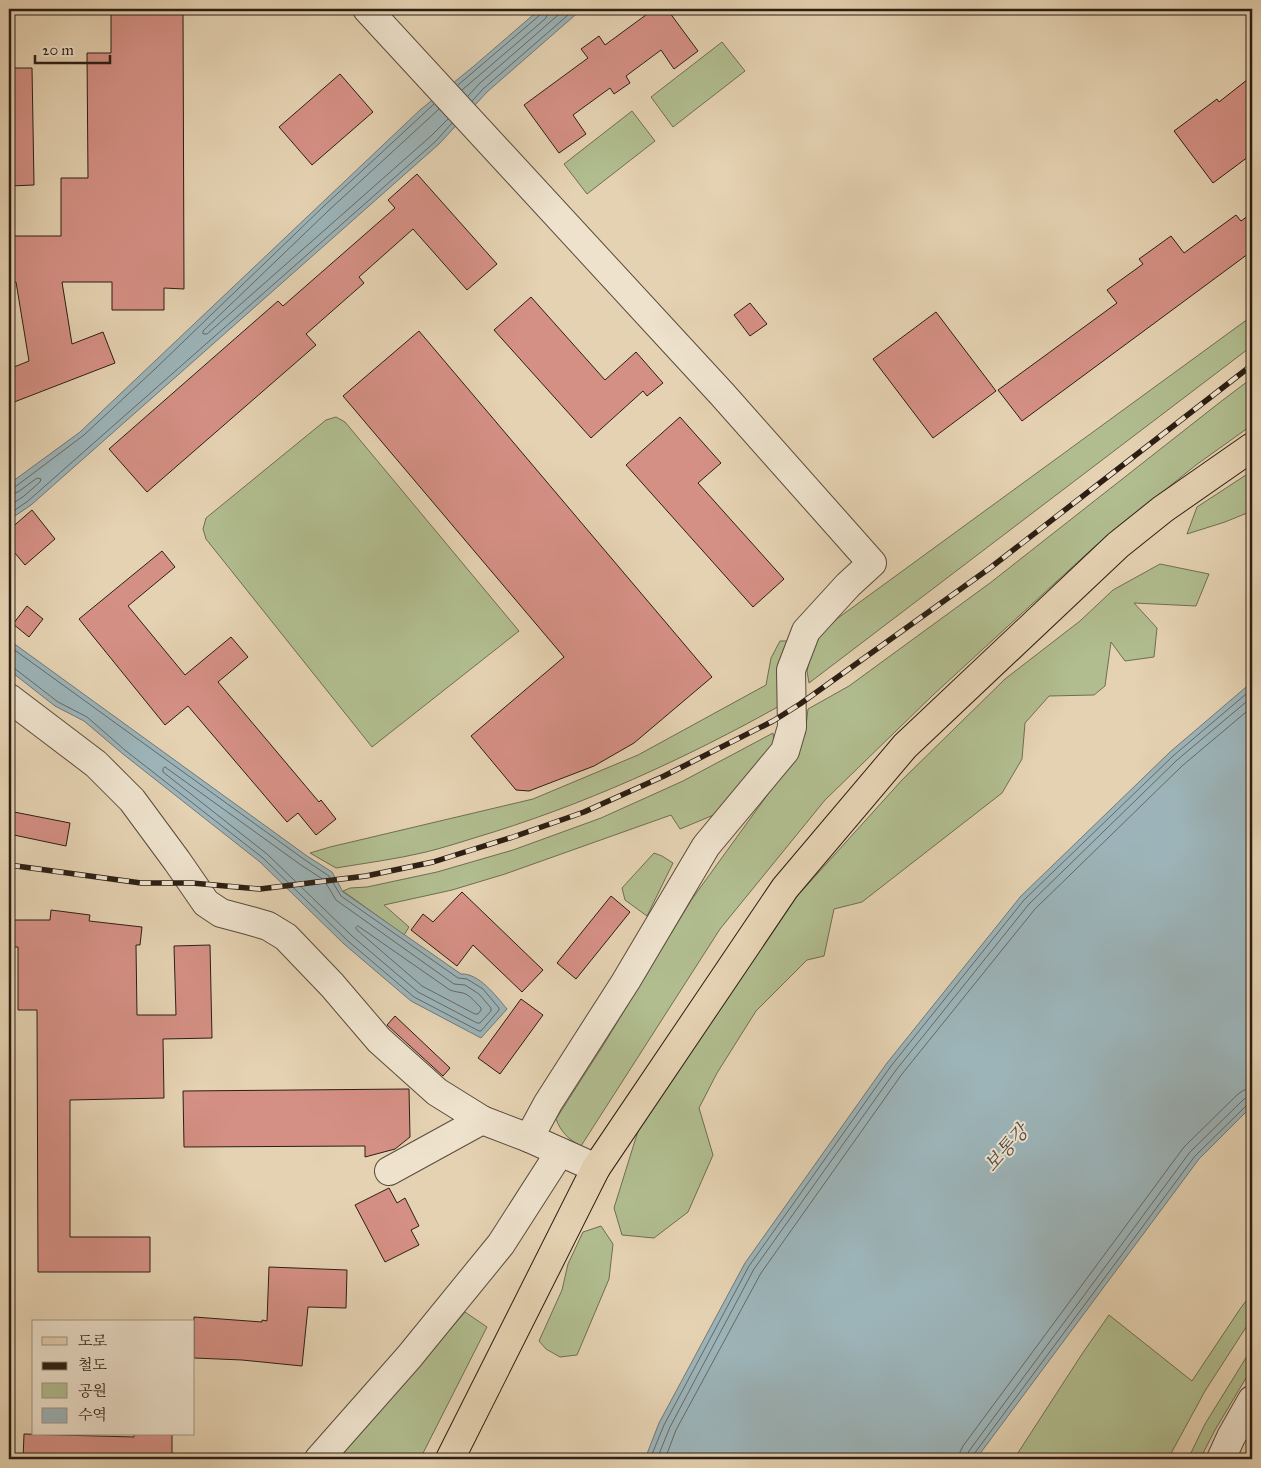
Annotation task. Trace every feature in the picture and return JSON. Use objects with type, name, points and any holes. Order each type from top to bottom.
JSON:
[{"type":"main road","points":[[450,1459],[596,1168],[785,888],[905,746],[1118,545],[1163,509],[1252,447]]},
{"type":"street","points":[[367,9],[722,394],[872,563],[848,584],[806,630],[791,670],[792,727],[785,751],[706,846],[626,981],[548,1103],[529,1138]]},
{"type":"street","points":[[9,698],[96,764],[132,800],[206,903],[221,913],[268,926],[286,937],[332,985],[378,1040],[437,1092],[482,1120],[529,1138],[596,1168]]},
{"type":"street","points":[[389,1171],[482,1120]]},
{"type":"street","points":[[320,1459],[409,1356],[501,1244],[560,1152]]},
{"type":"street","points":[[1220,1459],[1252,1400]]},
{"type":"green space","points":[[722,42],[745,71],[673,127],[651,97]]},
{"type":"green space","points":[[632,111],[655,141],[587,194],[564,164]]},
{"type":"green space","points":[[1252,316],[1252,346],[809,683],[807,671],[811,654],[820,635],[838,618]]},
{"type":"green space","points":[[1252,378],[1252,425],[1196,465],[1093,548],[933,695],[825,800],[720,929],[581,1146],[569,1138],[560,1128],[556,1119],[692,899],[797,754],[805,734],[808,709],[849,686],[990,583]]},
{"type":"green space","points":[[336,417],[345,422],[519,631],[372,747],[206,539],[203,529],[206,518],[326,420]]},
{"type":"green space","points":[[1252,471],[1252,511],[1187,534],[1197,507]]},
{"type":"green space","points":[[1160,564],[1209,574],[1196,606],[1134,603],[1157,628],[1154,657],[1125,661],[1111,642],[1105,686],[1094,695],[1049,696],[1025,723],[1022,759],[1002,793],[862,902],[834,909],[824,956],[807,960],[756,1011],[717,1073],[699,1108],[713,1155],[688,1212],[654,1238],[622,1235],[614,1208],[643,1115],[771,925],[902,780],[1005,679],[1080,621],[1113,590]]},
{"type":"green space","points":[[780,641],[789,641],[783,704],[709,744],[632,780],[514,825],[426,852],[336,868],[310,853],[533,799],[638,755],[766,685],[771,658]]},
{"type":"green space","points":[[773,733],[774,741],[761,767],[728,809],[680,829],[671,815],[505,874],[452,890],[384,905],[409,927],[404,935],[343,891],[350,888],[367,887],[437,872],[513,850],[601,818],[683,781]]},
{"type":"green space","points":[[654,853],[673,863],[647,916],[625,900],[622,888]]},
{"type":"green space","points":[[601,1226],[613,1244],[609,1279],[577,1355],[560,1357],[546,1349],[539,1341],[562,1290],[568,1264],[583,1232]]},
{"type":"green space","points":[[1252,1293],[1252,1318],[1205,1391],[1168,1459],[1014,1459],[1109,1315],[1192,1381]]},
{"type":"green space","points":[[465,1312],[487,1327],[420,1459],[338,1459]]},
{"type":"green space","points":[[1252,1348],[1252,1368],[1200,1459],[1188,1459],[1205,1424]]},
{"type":"water","points":[[540,9],[582,9],[487,92],[439,144],[31,505],[9,520],[9,484],[80,432],[420,110]]},
{"type":"water","points":[[9,640],[307,856],[332,872],[343,892],[461,974],[481,981],[507,1009],[481,1038],[411,1001],[344,944],[260,862],[84,721],[55,706],[9,670]]},
{"type":"water","name":"보통강","points":[[1252,682],[1252,1106],[1199,1159],[976,1459],[645,1459],[659,1423],[745,1263],[887,1063],[1021,896],[1170,752]]},
{"type":"building","points":[[111,9],[183,9],[184,289],[164,288],[164,310],[112,310],[112,282],[62,282],[72,344],[103,332],[115,363],[9,404],[9,369],[29,361],[16,282],[9,282],[9,236],[61,236],[61,178],[88,178],[87,53],[111,53]]},
{"type":"building","points":[[654,9],[667,9],[698,51],[674,69],[661,50],[626,76],[630,83],[614,94],[610,88],[573,115],[586,134],[559,153],[524,105],[588,58],[581,49],[599,36],[605,45]]},
{"type":"building","points":[[9,68],[32,68],[34,185],[9,186]]},
{"type":"building","points":[[340,74],[373,112],[312,165],[279,127]]},
{"type":"building","points":[[1252,76],[1252,154],[1213,183],[1174,131],[1217,99],[1219,102]]},
{"type":"building","points":[[417,174],[497,264],[467,290],[413,229],[359,277],[364,283],[306,334],[316,345],[147,492],[109,449],[278,301],[283,306],[395,208],[388,200]]},
{"type":"building","points":[[1252,213],[1252,251],[1022,421],[998,390],[1117,303],[1107,290],[1143,264],[1139,259],[1171,236],[1184,253],[1236,215],[1241,221]]},
{"type":"building","points":[[531,297],[605,380],[636,352],[663,383],[647,396],[643,391],[591,438],[494,330]]},
{"type":"building","points":[[750,303],[767,324],[750,336],[734,315]]},
{"type":"building","points":[[936,312],[996,391],[933,438],[873,359]]},
{"type":"building","points":[[419,331],[712,677],[634,743],[594,766],[529,791],[516,790],[471,736],[564,657],[343,396]]},
{"type":"building","points":[[680,417],[721,463],[698,483],[784,579],[753,607],[626,465]]},
{"type":"building","points":[[32,510],[55,539],[25,565],[9,546],[9,530]]},
{"type":"building","points":[[162,551],[175,567],[128,606],[185,675],[231,637],[248,657],[218,682],[319,802],[321,800],[336,819],[316,835],[298,813],[287,822],[188,706],[165,725],[79,619]]},
{"type":"building","points":[[27,606],[43,619],[29,637],[13,624]]},
{"type":"building","points":[[9,811],[70,823],[66,846],[9,834]]},
{"type":"building","points":[[462,892],[543,970],[522,992],[473,945],[457,966],[411,930],[423,914],[433,922]]},
{"type":"building","points":[[611,896],[630,912],[576,979],[557,963]]},
{"type":"building","points":[[51,910],[90,915],[89,921],[142,927],[140,945],[136,945],[137,1015],[176,1015],[174,946],[210,945],[212,1038],[163,1039],[164,1098],[70,1100],[70,1237],[150,1237],[150,1272],[38,1272],[37,1010],[18,1010],[18,947],[9,947],[9,920],[50,920]]},
{"type":"building","points":[[521,999],[543,1015],[500,1074],[478,1058]]},
{"type":"building","points":[[395,1016],[450,1068],[443,1076],[387,1025]]},
{"type":"building","points":[[409,1089],[410,1137],[395,1149],[365,1157],[365,1146],[184,1147],[183,1091]]},
{"type":"building","points":[[389,1188],[397,1203],[405,1198],[419,1226],[411,1230],[419,1245],[385,1262],[355,1205]]},
{"type":"building","points":[[269,1267],[347,1270],[346,1308],[308,1307],[302,1366],[242,1360],[195,1358],[194,1317],[267,1321]]},
{"type":"building","points":[[24,1434],[32,1434],[32,1436],[172,1436],[172,1458],[105,1455],[105,1459],[23,1459]]},
{"type":"railway","points":[[9,865],[141,883],[192,883],[260,889],[366,876],[433,862],[584,812],[664,776],[773,721],[800,704],[990,568],[1252,365]]}]
